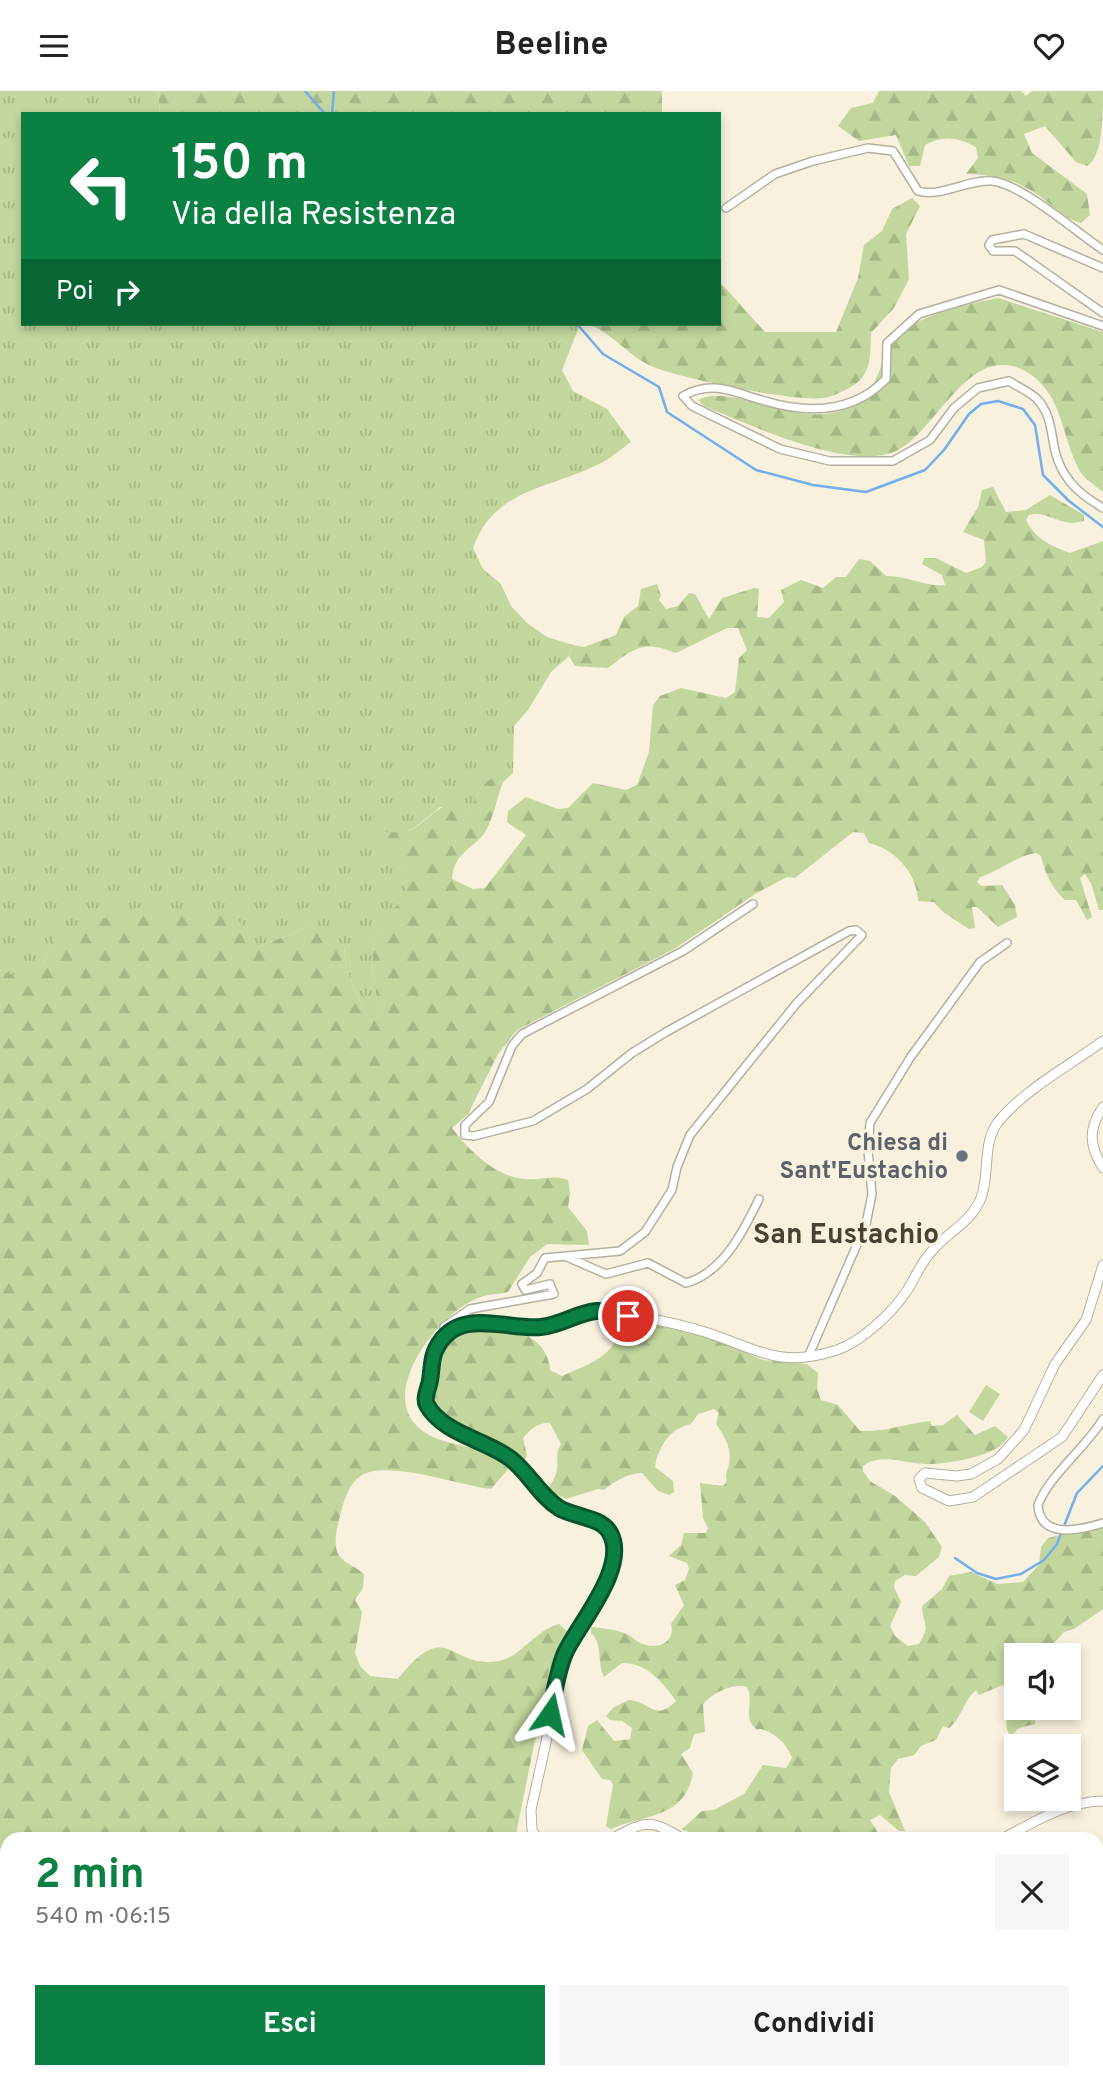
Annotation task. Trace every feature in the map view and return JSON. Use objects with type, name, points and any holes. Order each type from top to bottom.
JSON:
[{"type":"street","points":[[726,208],[775,174],[867,148],[893,151],[918,191],[928,193],[966,183],[994,181],[1030,197],[1103,250]]},
{"type":"street","points":[[1103,268],[1024,234],[992,240],[989,245],[993,251],[1015,251],[1103,313]]},
{"type":"street","points":[[1103,326],[999,290],[919,314],[887,343],[886,379],[869,396],[830,410],[768,402],[713,386],[696,388],[683,396],[692,406],[780,449],[830,461],[893,461],[930,440],[954,408],[978,388],[1009,381],[1037,399],[1052,425],[1055,452],[1064,475],[1079,493],[1103,508]]},
{"type":"street","points":[[447,1334],[444,1327],[470,1309],[554,1294],[550,1284],[526,1290],[522,1284],[537,1273],[545,1258],[620,1251],[645,1232],[672,1190],[677,1167],[690,1135],[796,1004],[862,935],[861,931],[849,931],[666,1032],[632,1053],[587,1089],[533,1121],[474,1136],[465,1135],[465,1125],[489,1102],[512,1046],[522,1034],[683,951],[752,904]]},
{"type":"street","points":[[808,1357],[866,1224],[872,1194],[867,1150],[870,1122],[917,1048],[979,962],[1007,943]]},
{"type":"street","points":[[533,1832],[531,1810],[555,1688],[565,1653],[603,1589],[613,1560],[614,1547],[610,1533],[603,1524],[554,1504],[509,1458],[450,1426],[429,1408],[425,1402],[435,1350],[447,1334],[458,1326],[473,1321],[539,1327],[602,1311],[704,1332],[780,1359],[808,1357],[838,1350],[852,1343],[892,1308],[905,1294],[932,1250],[972,1215],[981,1197],[990,1138],[997,1124],[1014,1105],[1103,1041]]},
{"type":"street","points":[[1103,1107],[1091,1128],[1091,1145],[1103,1168]]},
{"type":"street","points":[[563,1255],[606,1275],[648,1263],[686,1283],[710,1272],[742,1234],[760,1199]]},
{"type":"street","points":[[1103,1265],[1086,1319],[1055,1364],[1024,1430],[998,1459],[983,1468],[957,1476],[925,1472],[919,1479],[922,1488],[949,1501],[973,1497],[1062,1437],[1103,1375]]},
{"type":"street","points":[[1103,1419],[1082,1449],[1043,1493],[1039,1513],[1043,1522],[1053,1529],[1069,1532],[1103,1523]]},
{"type":"street","points":[[1017,1832],[1065,1809],[1089,1801],[1103,1801]]},
{"type":"street","points":[[626,1832],[647,1822],[656,1823],[671,1832]]},
{"type":"green space","points":[[0,91],[158,91],[160,112],[21,112],[21,326],[579,326],[562,370],[573,391],[607,409],[631,442],[599,464],[509,502],[482,528],[473,548],[483,569],[501,584],[511,606],[527,623],[547,637],[573,645],[569,656],[551,672],[528,710],[514,726],[513,773],[503,782],[492,778],[482,785],[472,807],[462,810],[440,807],[414,828],[379,843],[401,870],[407,891],[375,939],[372,962],[379,1017],[369,1021],[346,970],[344,946],[310,926],[258,947],[51,940],[44,963],[28,981],[0,970]]},
{"type":"green space","points":[[158,91],[662,91],[662,112],[160,112]]},
{"type":"green space","points":[[879,91],[1021,91],[1026,96],[1032,91],[1103,91],[1099,145],[1087,166],[1076,162],[1045,126],[1024,134],[1032,153],[1087,194],[1090,215],[1081,223],[1068,218],[1035,193],[1018,184],[993,176],[966,174],[978,158],[976,147],[963,141],[944,139],[931,142],[925,145],[920,166],[909,166],[896,135],[859,141],[838,126],[851,108],[873,103]]},
{"type":"green space","points":[[912,198],[920,206],[906,234],[909,279],[894,308],[871,333],[870,357],[865,374],[855,384],[836,394],[814,398],[767,394],[684,376],[649,365],[592,326],[721,326],[721,283],[765,332],[836,332],[858,278],[864,245],[882,231],[892,209]]},
{"type":"green space","points":[[998,298],[1103,332],[1103,492],[1080,471],[1056,406],[1041,383],[1030,374],[1009,365],[990,367],[973,376],[911,441],[896,451],[876,456],[827,451],[799,443],[704,406],[698,400],[712,396],[729,397],[807,414],[826,414],[844,409],[871,388],[892,343],[911,325],[940,313]]},
{"type":"green space","points":[[993,487],[1006,512],[1026,510],[1050,495],[1084,515],[1084,521],[1075,523],[1036,514],[1029,515],[1026,520],[1039,537],[1070,553],[1103,541],[1103,910],[1099,910],[1091,883],[1085,874],[1080,878],[1092,917],[1087,920],[1076,900],[1065,900],[1056,891],[1041,856],[1036,853],[980,877],[977,882],[981,886],[1002,885],[1015,905],[1017,917],[998,927],[977,907],[972,907],[975,928],[969,929],[943,912],[934,902],[918,901],[914,881],[903,864],[888,851],[869,843],[864,833],[853,832],[795,878],[787,877],[755,894],[676,948],[517,1030],[498,1054],[468,1114],[452,1128],[474,1153],[502,1173],[524,1179],[568,1180],[568,1207],[587,1231],[589,1245],[547,1244],[530,1257],[508,1292],[481,1297],[449,1317],[420,1352],[410,1371],[405,1391],[407,1409],[422,1431],[438,1439],[485,1452],[509,1468],[491,1489],[390,1470],[362,1475],[354,1482],[346,1496],[338,1523],[336,1549],[342,1559],[364,1574],[363,1588],[355,1600],[362,1612],[355,1653],[360,1666],[370,1676],[398,1679],[428,1650],[448,1649],[469,1659],[482,1662],[499,1661],[514,1655],[550,1627],[559,1624],[569,1633],[549,1671],[516,1832],[0,1832],[0,970],[28,980],[44,963],[51,940],[117,913],[232,911],[258,947],[310,926],[327,930],[344,946],[346,970],[369,1021],[379,1017],[372,962],[375,939],[406,891],[401,870],[378,843],[381,832],[410,830],[436,811],[448,806],[462,810],[472,807],[482,785],[492,778],[503,782],[486,830],[459,858],[453,871],[452,879],[473,889],[485,888],[526,835],[507,822],[508,811],[526,797],[558,809],[568,808],[593,783],[626,790],[637,785],[649,752],[653,705],[660,696],[681,688],[726,698],[735,692],[739,658],[747,650],[738,628],[727,628],[676,653],[656,647],[640,648],[608,668],[575,666],[569,656],[573,645],[584,647],[616,635],[624,617],[638,606],[641,589],[657,584],[661,595],[659,600],[666,609],[678,606],[689,593],[695,594],[709,619],[722,598],[754,588],[759,589],[757,617],[769,618],[784,602],[781,590],[801,580],[823,588],[836,577],[846,577],[859,559],[870,561],[886,576],[945,585],[942,575],[922,564],[924,558],[936,558],[966,573],[982,567],[986,562],[984,540],[963,532],[978,507],[982,490]]},
{"type":"green space","points":[[625,1319],[710,1337],[763,1360],[807,1364],[818,1373],[817,1389],[821,1400],[838,1405],[860,1431],[930,1421],[932,1426],[943,1425],[957,1415],[975,1435],[995,1426],[1008,1437],[994,1450],[959,1461],[927,1464],[886,1459],[863,1466],[863,1471],[870,1481],[895,1496],[925,1522],[942,1547],[939,1557],[916,1576],[905,1575],[895,1581],[894,1587],[901,1602],[890,1626],[895,1636],[908,1646],[919,1644],[923,1638],[925,1629],[922,1606],[942,1589],[949,1576],[971,1572],[997,1584],[1023,1582],[1039,1565],[1041,1547],[1048,1538],[1103,1525],[1103,1609],[1074,1629],[1064,1632],[1054,1643],[1004,1643],[1004,1685],[979,1695],[976,1690],[953,1724],[949,1728],[943,1726],[936,1740],[921,1746],[914,1755],[898,1759],[891,1768],[889,1792],[905,1831],[899,1831],[880,1815],[870,1820],[878,1832],[689,1832],[682,1829],[702,1811],[714,1810],[744,1794],[763,1765],[786,1768],[792,1758],[778,1737],[762,1729],[757,1730],[750,1722],[749,1692],[747,1687],[741,1686],[723,1690],[703,1705],[705,1732],[694,1734],[690,1748],[681,1754],[693,1773],[689,1788],[682,1799],[673,1807],[651,1817],[611,1829],[606,1826],[613,1785],[610,1780],[602,1779],[582,1750],[588,1726],[597,1720],[614,1741],[630,1739],[632,1728],[622,1721],[610,1720],[606,1716],[614,1707],[629,1700],[657,1711],[676,1701],[660,1681],[639,1666],[622,1663],[604,1677],[599,1648],[591,1633],[591,1627],[620,1632],[649,1646],[665,1643],[671,1636],[671,1624],[684,1605],[675,1585],[685,1580],[689,1569],[687,1563],[669,1556],[681,1545],[684,1533],[706,1533],[708,1528],[703,1518],[700,1483],[722,1486],[726,1481],[730,1459],[726,1441],[716,1424],[719,1413],[714,1409],[698,1414],[691,1424],[666,1439],[655,1467],[673,1481],[674,1492],[669,1495],[658,1491],[642,1473],[622,1478],[604,1490],[598,1489],[566,1499],[550,1491],[549,1486],[556,1474],[557,1454],[561,1444],[550,1423],[538,1425],[525,1436],[523,1439],[527,1455],[525,1459],[521,1459],[500,1445],[451,1421],[431,1400],[440,1353],[455,1337],[470,1330],[505,1328],[522,1333],[536,1342],[546,1354],[550,1370],[562,1376],[599,1358],[607,1352],[617,1336],[616,1326]]},
{"type":"green space","points":[[986,1385],[1000,1394],[983,1421],[969,1412]]},
{"type":"green space","points":[[1007,1720],[1035,1720],[1035,1724],[1019,1728],[1013,1734],[1010,1734]]},
{"type":"waterway","points":[[305,91],[323,112]]},
{"type":"waterway","points":[[332,112],[334,91]]},
{"type":"waterway","points":[[579,326],[603,354],[659,387],[667,412],[756,470],[813,485],[866,492],[925,470],[944,450],[969,414],[981,404],[998,401],[1023,409],[1035,425],[1043,475],[1069,501],[1103,527]]},
{"type":"waterway","points":[[955,1558],[977,1573],[996,1579],[1021,1574],[1044,1560],[1057,1544],[1077,1493],[1103,1466]]},
{"type":"place","name":"Chiesa di Sant'Eustachio","points":[[962,1156]]},
{"type":"district","name":"San Eustachio","points":[[846,1233]]},
{"type":"route","points":[[550,1714],[565,1653],[603,1589],[613,1560],[614,1547],[610,1533],[603,1524],[562,1510],[509,1458],[450,1426],[429,1408],[425,1402],[431,1365],[435,1350],[447,1334],[458,1326],[473,1321],[539,1327],[572,1320],[594,1311],[628,1316]]}]
